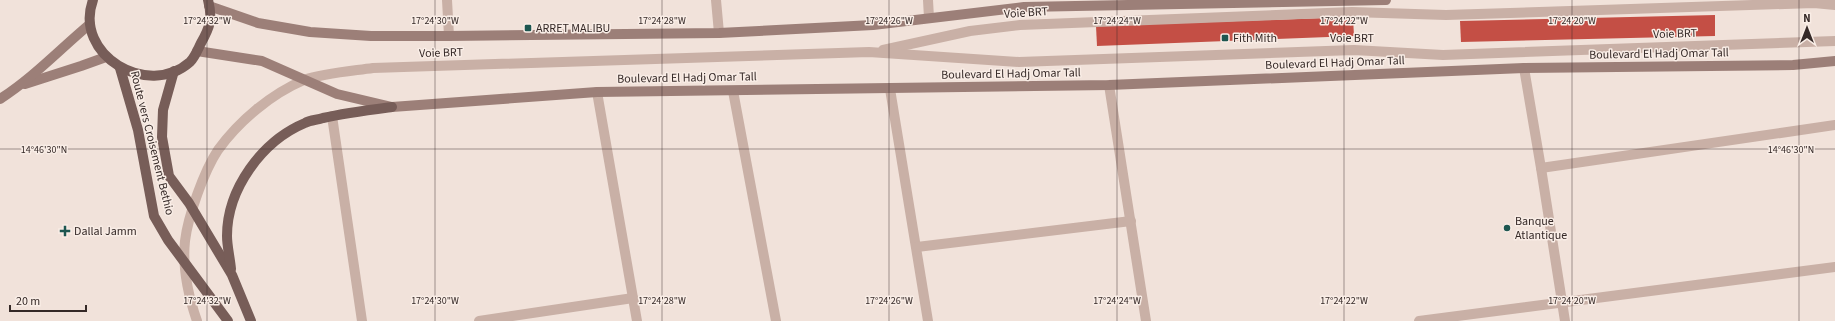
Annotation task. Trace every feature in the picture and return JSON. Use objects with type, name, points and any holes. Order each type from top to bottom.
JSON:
[{"type":"main road","points":[[91,2],[90,24],[96,42],[106,57],[120,68],[146,76],[174,71],[190,61],[210,26],[208,3],[258,23],[310,32],[371,36],[449,36],[719,33],[873,26],[1024,7],[1386,0]]},
{"type":"main road","points":[[0,99],[21,85],[90,24]]},
{"type":"main road","name":"Boulevard El Hadj Omar Tall","points":[[197,51],[262,61],[337,94],[392,107],[597,92],[1109,85],[1524,68],[1793,66],[1835,61]]},
{"type":"main road","points":[[21,85],[106,57]]},
{"type":"main road","name":"Route vers Croisement Bethio","points":[[120,68],[138,130],[154,216],[168,240],[228,321]]},
{"type":"main road","name":"Route vers Croisement Bethio","points":[[174,71],[163,110],[162,137],[170,176],[232,275],[251,321]]},
{"type":"main road","points":[[232,275],[227,236],[229,215],[237,190],[248,169],[266,150],[285,135],[305,123],[332,116],[392,107]]},
{"type":"street","points":[[447,0],[449,36]]},
{"type":"street","points":[[716,0],[719,33]]},
{"type":"street","points":[[928,0],[929,18]]},
{"type":"street","name":"Voie BRT","points":[[869,52],[970,31],[1020,25],[1352,12],[1446,15],[1814,3],[1835,5]]},
{"type":"street","name":"Voie BRT","points":[[197,321],[188,297],[184,262],[185,240],[192,209],[218,151],[243,121],[275,96],[305,80],[343,72],[373,68],[869,52],[1019,62],[1354,50],[1451,55],[1835,41]]},
{"type":"street","points":[[1524,68],[1542,168],[1565,321]]},
{"type":"street","points":[[1109,85],[1146,321]]},
{"type":"street","points":[[890,89],[928,321]]},
{"type":"street","points":[[733,91],[776,321]]},
{"type":"street","points":[[597,92],[637,321]]},
{"type":"street","points":[[332,116],[362,321]]},
{"type":"street","points":[[1542,168],[1835,125]]},
{"type":"street","points":[[917,247],[1130,221]]},
{"type":"street","points":[[1419,321],[1835,266]]},
{"type":"street","points":[[479,321],[633,298]]},
{"type":"building","points":[[1715,15],[1715,36],[1461,42],[1460,21]]},
{"type":"building","points":[[1353,17],[1354,36],[1097,46],[1096,26]]},
{"type":"place","name":"ARRET MALIBU","points":[[528,28]]},
{"type":"place","name":"Fith Mith","points":[[1225,38]]},
{"type":"place","name":"Banque Atlantique","points":[[1507,228]]},
{"type":"place","name":"Dallal Jamm","points":[[65,231]]}]
